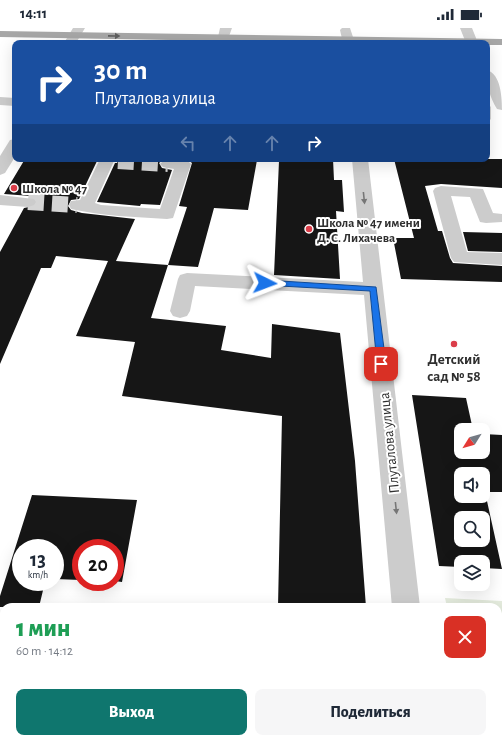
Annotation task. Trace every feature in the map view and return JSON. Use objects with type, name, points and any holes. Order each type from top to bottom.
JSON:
[{"type":"main road","points":[[0,34],[74,35],[225,33],[264,40],[294,34],[422,40]]},
{"type":"main road","points":[[490,42],[502,42]]},
{"type":"street","points":[[466,28],[471,40]]},
{"type":"street","points":[[490,84],[498,111]]},
{"type":"street","points":[[0,101],[12,102]]},
{"type":"street","points":[[0,170],[12,151]]},
{"type":"street","points":[[104,162],[82,205],[99,210],[167,214],[178,162]]},
{"type":"street","name":"Плуталова улица","points":[[360,162],[406,603]]},
{"type":"street","points":[[497,218],[486,218],[477,192],[441,191],[460,258],[502,259]]},
{"type":"street","points":[[0,200],[28,202]]},
{"type":"street","points":[[180,311],[187,278],[374,288]]},
{"type":"shaded area","points":[[445,598],[502,601],[502,603],[446,603]]},
{"type":"building","points":[[490,159],[502,159],[502,188],[441,184],[425,186],[438,231],[442,231],[450,258],[453,263],[502,266],[502,282],[401,279],[393,238],[414,238],[395,162],[490,162]]},
{"type":"building","points":[[23,162],[97,162],[79,199],[71,200],[68,206],[71,210],[82,213],[135,219],[116,261],[168,265],[151,318],[226,326],[221,350],[271,358],[272,324],[340,333],[355,461],[366,603],[278,603],[282,416],[122,396],[135,342],[76,336],[108,261],[56,256],[51,268],[41,268],[0,364],[0,252],[24,208],[34,206],[37,203],[35,198],[31,196],[4,194]]},
{"type":"building","points":[[160,162],[159,163],[162,168],[172,170],[160,205],[141,204],[140,206],[97,202],[115,163]]},
{"type":"building","points":[[191,162],[257,162],[248,210],[214,208],[198,267],[168,265],[187,207],[179,206],[192,163]]},
{"type":"building","name":"Школа № 47 имени Д. С. Лихачева","points":[[279,162],[333,162],[334,180],[342,180],[344,212],[336,211],[340,279],[274,275]]},
{"type":"building","points":[[463,232],[502,233],[502,252],[468,251]]},
{"type":"building","points":[[412,395],[466,398],[471,423],[454,423],[454,459],[490,459],[490,434],[502,435],[502,492],[490,492],[490,467],[454,467],[454,503],[487,503],[489,511],[454,511],[454,547],[490,547],[490,515],[502,569],[490,568],[490,555],[454,555],[454,567],[439,566]]},
{"type":"building","points":[[32,495],[137,500],[124,571],[124,539],[72,539],[72,580],[64,579],[64,539],[18,539]]},
{"type":"building","points":[[12,558],[12,591],[43,591],[40,603],[0,603],[0,596]]},
{"type":"tunnel","points":[[135,162],[168,164]]},
{"type":"tunnel","points":[[28,202],[77,205]]},
{"type":"place","name":"Школа № 47","points":[[14,188]]},
{"type":"place","name":"Школа № 47 имени Д. С. Лихачева","points":[[309,229]]},
{"type":"place","name":"Детский сад № 58","points":[[454,344]]},
{"type":"route","points":[[265,283],[374,288],[381,364]]}]
